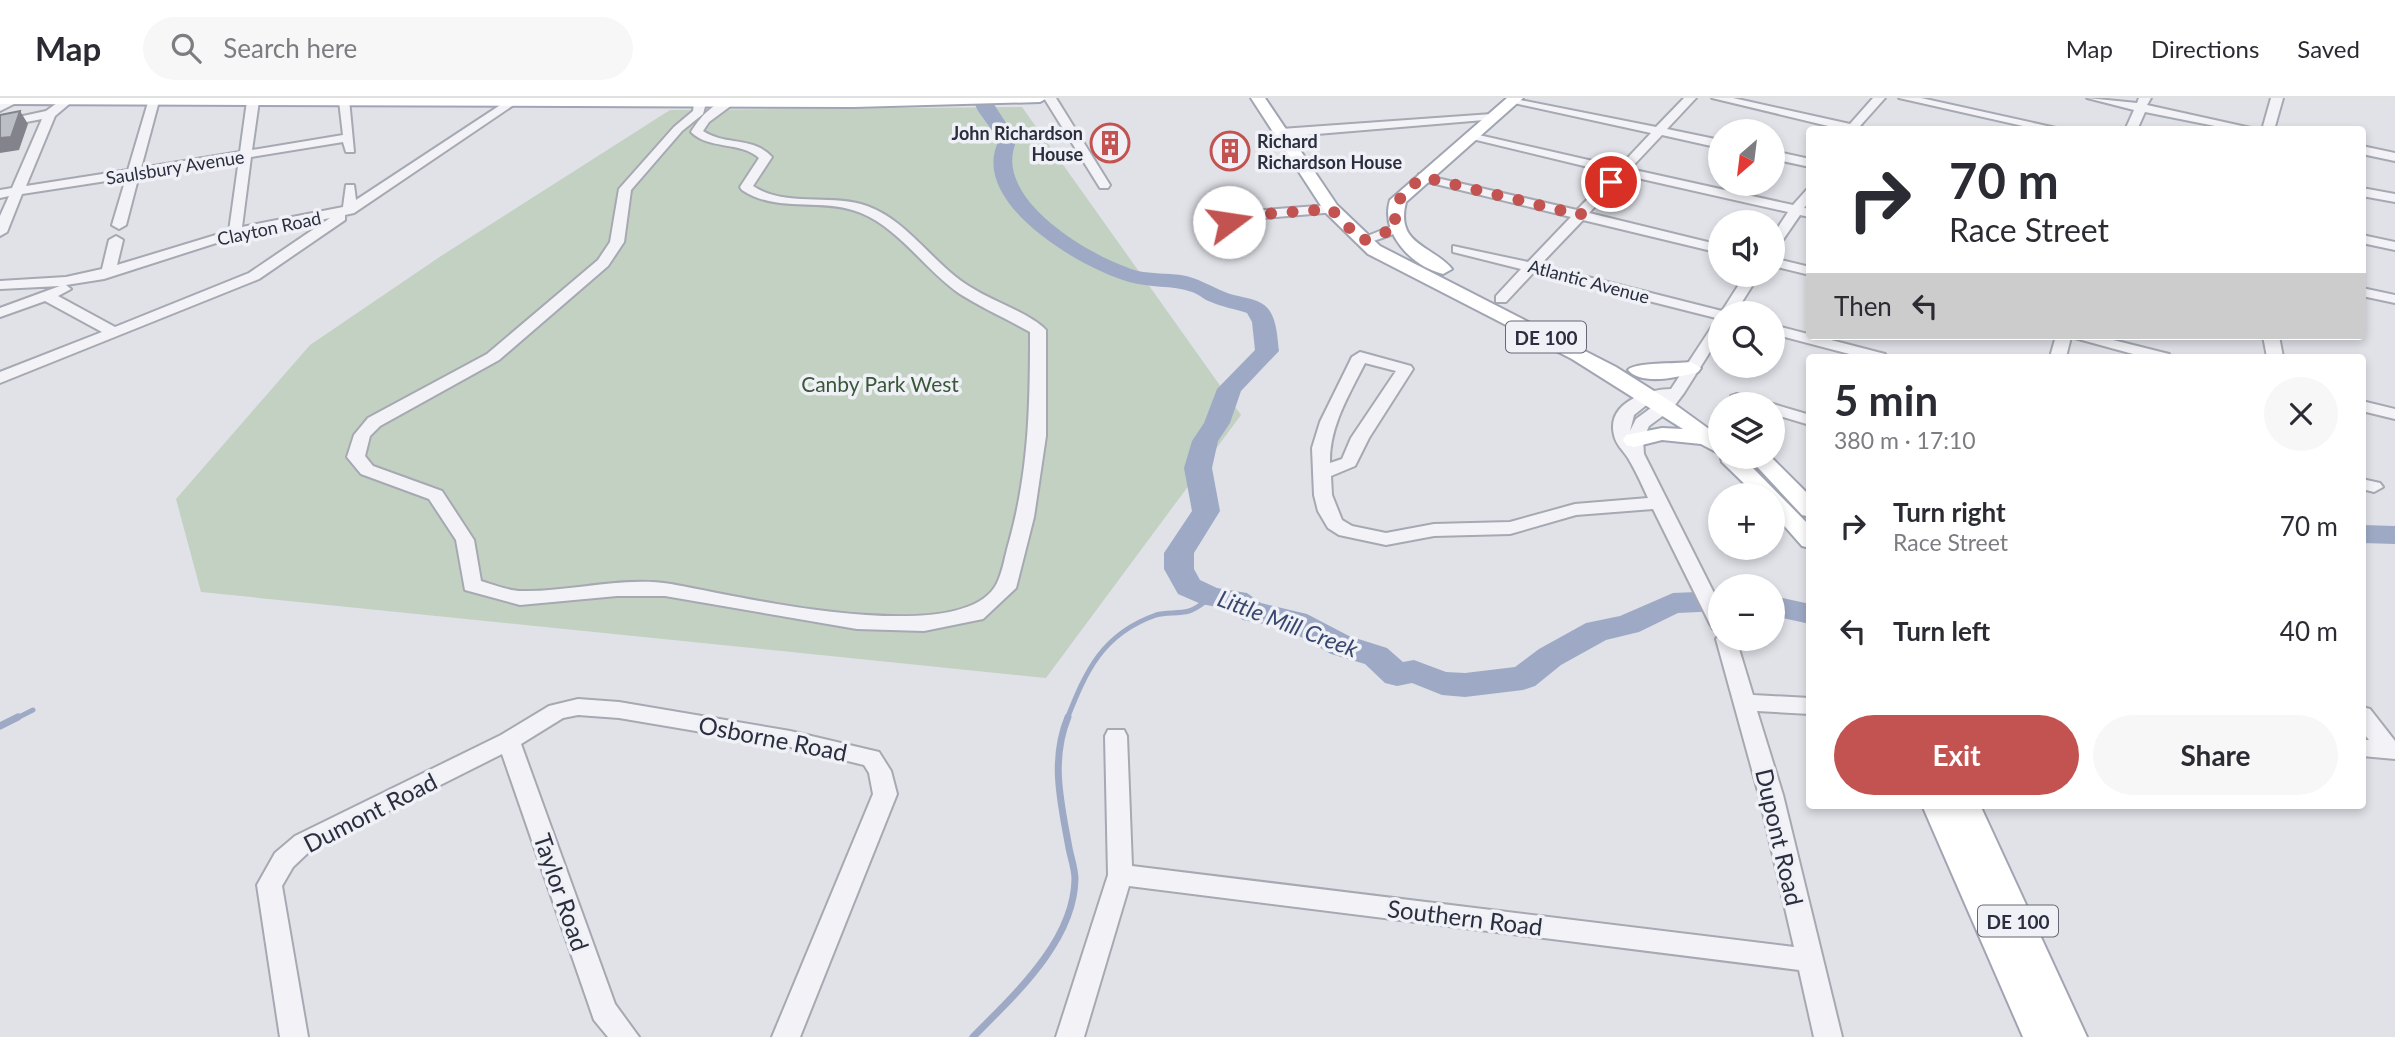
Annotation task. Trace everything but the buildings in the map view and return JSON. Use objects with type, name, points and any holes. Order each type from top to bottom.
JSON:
[{"type":"main road","points":[[0,104],[18,99],[391,102],[437,99],[728,103],[1040,98]]},
{"type":"main road","name":"DE 100","points":[[1258,98],[1331,209],[1362,241],[1549,330],[1576,338],[1638,370],[1664,398]]},
{"type":"main road","points":[[1397,228],[1394,210],[1398,200],[1515,99]]},
{"type":"main road","name":"DE 100","points":[[1397,228],[1417,253],[1498,305],[1664,398],[1708,431]]},
{"type":"main road","points":[[1638,370],[1668,372],[1691,368]]},
{"type":"main road","points":[[1634,447],[1662,434],[1708,437]]},
{"type":"main road","points":[[1742,469],[1757,483]]},
{"type":"main road","points":[[1771,469],[1806,506]]},
{"type":"main road","points":[[1785,513],[1806,536]]},
{"type":"main road","name":"DE 100","points":[[1939,809],[2040,1037]]},
{"type":"main road","name":"DE 100","points":[[1967,809],[2070,1037]]},
{"type":"street","points":[[1049,98],[1104,186]]},
{"type":"street","points":[[1498,305],[1690,98]]},
{"type":"street","points":[[1718,98],[1842,126]]},
{"type":"street","points":[[1857,126],[1879,98]]},
{"type":"street","points":[[1905,98],[2041,126]]},
{"type":"street","points":[[2093,98],[2143,103],[2238,126]]},
{"type":"street","points":[[2269,126],[2277,98]]},
{"type":"street","points":[[1515,99],[1708,141]]},
{"type":"street","points":[[0,124],[50,114],[68,100]]},
{"type":"street","points":[[120,225],[153,101]]},
{"type":"street","points":[[235,233],[253,101]]},
{"type":"street","name":"Saulsbury Avenue","points":[[0,194],[244,156],[350,144],[345,102]]},
{"type":"street","name":"Clayton Road","points":[[0,285],[44,284],[108,272],[235,233],[349,209],[512,102]]},
{"type":"street","points":[[700,103],[699,112],[678,129],[625,189],[617,242],[603,263],[493,357],[374,422],[362,435],[356,457],[367,471],[436,495],[465,540],[472,585],[520,598],[617,590],[665,590],[857,622],[924,624],[976,614],[1006,588],[1025,517],[1038,436],[1038,330],[964,290],[886,221],[871,213],[840,204],[764,197],[748,190],[746,187],[766,157],[754,147],[704,137],[697,132],[704,120],[728,103]]},
{"type":"street","points":[[2133,126],[2143,103]]},
{"type":"street","points":[[0,232],[50,114]]},
{"type":"street","points":[[1282,133],[1492,117]]},
{"type":"street","points":[[1470,136],[1803,212]]},
{"type":"street","points":[[2366,151],[2395,156]]},
{"type":"street","points":[[1785,158],[1806,162]]},
{"type":"street","points":[[1423,177],[1708,246]]},
{"type":"street","points":[[0,378],[254,276],[349,209],[350,188]]},
{"type":"street","points":[[2366,193],[2395,198]]},
{"type":"street","points":[[1229,222],[1251,215],[1331,209]]},
{"type":"street","points":[[1785,231],[1803,212]]},
{"type":"street","points":[[1362,241],[1397,228]]},
{"type":"street","points":[[0,313],[108,272],[116,240]]},
{"type":"street","points":[[2366,240],[2395,246]]},
{"type":"street","name":"Atlantic Avenue","points":[[1458,249],[1708,313]]},
{"type":"street","points":[[1785,265],[1806,270]]},
{"type":"street","points":[[2366,293],[2395,299]]},
{"type":"street","points":[[47,296],[115,333]]},
{"type":"street","points":[[1785,332],[1806,338]]},
{"type":"street","points":[[1815,340],[1868,354]]},
{"type":"street","points":[[2094,340],[2151,354]]},
{"type":"street","points":[[1708,343],[1691,368],[1642,423],[1634,447],[1658,503],[1708,598]]},
{"type":"street","points":[[1322,472],[1349,462],[1360,438],[1405,369],[1360,357],[1328,422],[1321,448],[1322,472],[1323,495],[1335,524],[1346,531],[1386,539],[1434,530],[1510,528],[1575,510],[1658,503]]},
{"type":"street","points":[[2366,407],[2395,414]]},
{"type":"street","points":[[1785,413],[1806,419]]},
{"type":"street","name":"Dupont Road","points":[[1730,651],[1746,702],[1828,1037]]},
{"type":"street","points":[[1746,702],[1806,706]]},
{"type":"street","name":"Osborne Road","points":[[509,741],[557,712],[578,707],[619,710],[790,739],[871,758],[880,771],[885,794],[786,1037]]},
{"type":"street","points":[[2366,720],[2393,751]]},
{"type":"street","points":[[1070,1037],[1120,875],[1115,736]]},
{"type":"street","name":"Dumont Road","points":[[294,1037],[269,884],[284,860],[303,843],[509,741]]},
{"type":"street","name":"Taylor Road","points":[[509,741],[604,1011],[625,1037]]},
{"type":"street","points":[[2366,748],[2393,751]]},
{"type":"street","name":"Southern Road","points":[[1120,875],[1810,960]]},
{"type":"green space","name":"Canby Park West","points":[[1022,107],[1241,415],[1046,678],[201,592],[176,499],[310,345],[441,256],[670,110]]},
{"type":"waterway","name":"Little Mill Creek","points":[[981,98],[1008,140],[1001,154],[1005,178],[1029,215],[1078,252],[1134,277],[1181,282],[1203,288],[1217,297],[1255,308],[1264,322],[1267,351],[1229,389],[1217,423],[1205,441],[1198,468],[1206,511],[1179,553],[1179,569],[1189,587],[1212,597],[1236,600],[1254,613],[1273,614],[1296,621],[1342,646],[1362,649],[1376,656],[1397,675],[1414,671],[1442,683],[1465,685],[1523,678],[1550,657],[1597,631],[1628,625],[1673,603],[1708,602]]},
{"type":"waterway","name":"Little Mill Creek","points":[[2366,534],[2395,535]]},
{"type":"waterway","points":[[1067,719],[1089,670],[1098,656],[1122,633],[1156,615],[1192,610],[1212,597]]},
{"type":"waterway","name":"Little Mill Creek","points":[[1785,609],[1806,613]]},
{"type":"waterway","points":[[15,719],[33,710]]},
{"type":"waterway","points":[[0,726],[18,717]]},
{"type":"waterway","points":[[973,1037],[1039,966],[1053,946],[1072,902],[1075,875],[1060,798],[1058,766],[1059,750],[1068,717]]},
{"type":"place","name":"John Richardson House","points":[[1110,143]]},
{"type":"place","name":"Richard Richardson House","points":[[1230,151]]},
{"type":"route","points":[[1229,222],[1251,215],[1331,209],[1362,241],[1397,228],[1394,210],[1398,200],[1423,177],[1580,215],[1611,182]]}]
